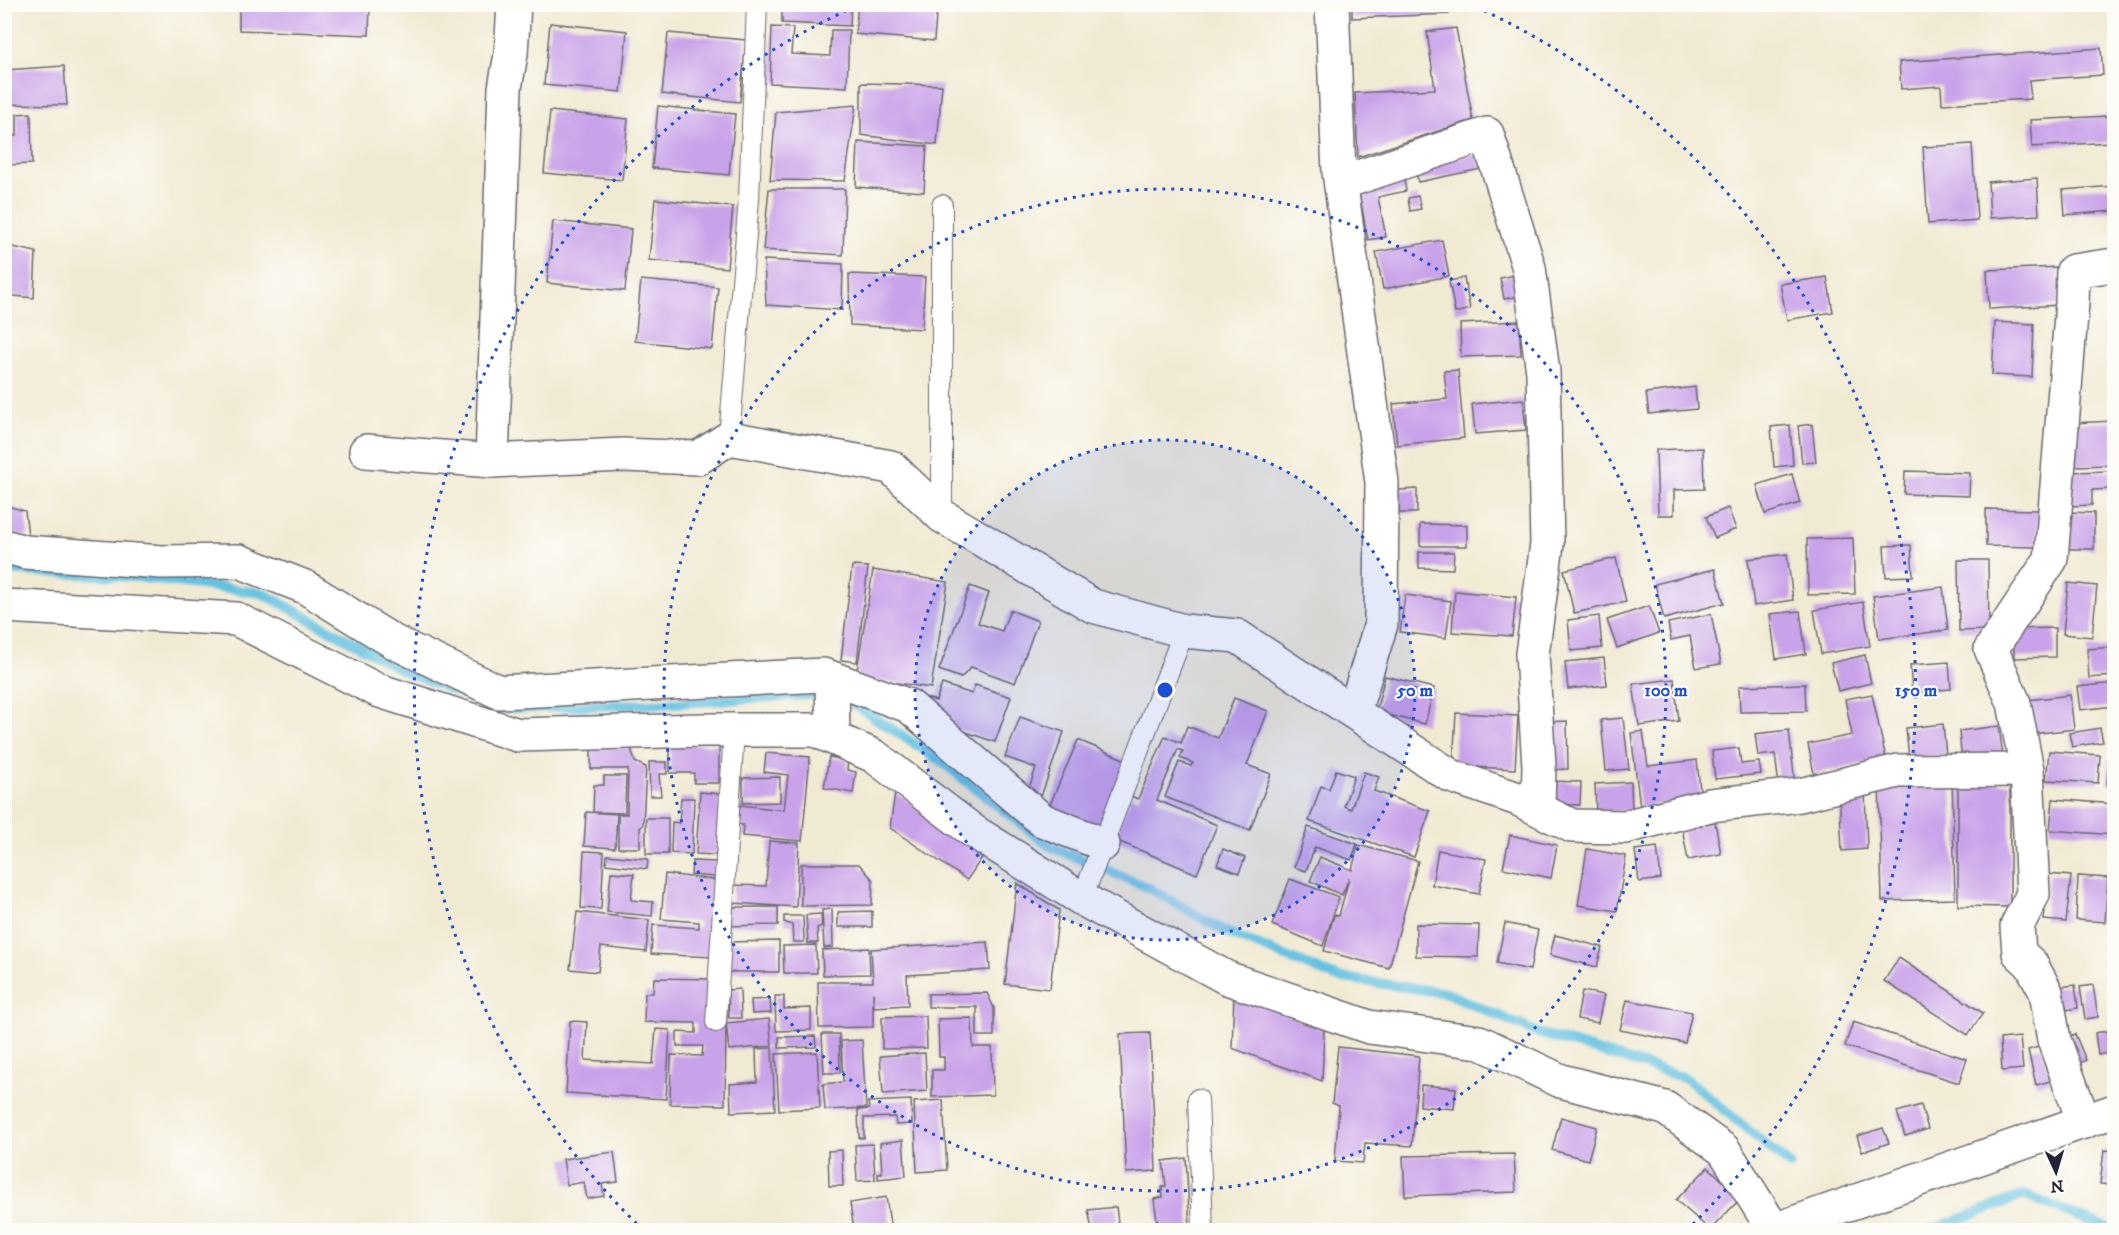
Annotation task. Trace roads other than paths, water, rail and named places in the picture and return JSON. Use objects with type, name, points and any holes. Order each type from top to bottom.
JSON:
[{"type":"street","points":[[492,461],[505,88],[511,54],[514,4]]},
{"type":"street","points":[[1332,4],[1341,183],[1382,483],[1382,624],[1354,712]]},
{"type":"street","points":[[1341,183],[1487,134],[1491,146],[1529,268],[1543,372],[1547,544],[1532,654],[1539,766],[1538,808]]},
{"type":"street","points":[[2084,1122],[2054,1041],[2046,992],[2031,964],[2019,953],[2017,926],[2033,894],[2027,770],[2014,703],[1991,649],[2051,559],[2073,270],[2115,265]]},
{"type":"street","points":[[366,451],[492,461],[623,455],[698,458],[729,438],[891,467],[942,516],[1094,606],[1184,631],[1237,636],[1451,776],[1518,798],[1572,826],[1625,827],[1710,805],[1800,795],[1898,771],[2027,770]]},
{"type":"street","points":[[4,546],[25,552],[162,562],[239,561],[305,587],[394,642],[499,692],[823,675],[909,706],[1042,820],[1102,844]]},
{"type":"street","points":[[4,606],[236,619],[377,690],[518,735],[815,730],[874,756],[974,831],[1085,892],[1227,978],[1369,1027],[1479,1042],[1561,1081],[1665,1108],[1724,1150],[1774,1230],[2115,1111]]},
{"type":"street","points":[[832,678],[833,737]]},
{"type":"street","points":[[495,728],[499,692]]},
{"type":"lane","points":[[729,438],[749,199],[757,4]]},
{"type":"lane","points":[[942,205],[942,516]]},
{"type":"lane","points":[[1085,892],[1184,631]]},
{"type":"lane","points":[[716,1022],[734,730]]},
{"type":"lane","points":[[1197,1099],[1203,1230]]},
{"type":"waterway","points":[[4,570],[137,577],[262,593],[405,671],[500,709],[679,703],[837,693],[941,761],[1049,846],[1149,888],[1230,934],[1336,977],[1447,993],[1538,1033],[1686,1078],[1790,1165]]},
{"type":"waterway","points":[[1931,1230],[2024,1195],[2113,1230]]}]
